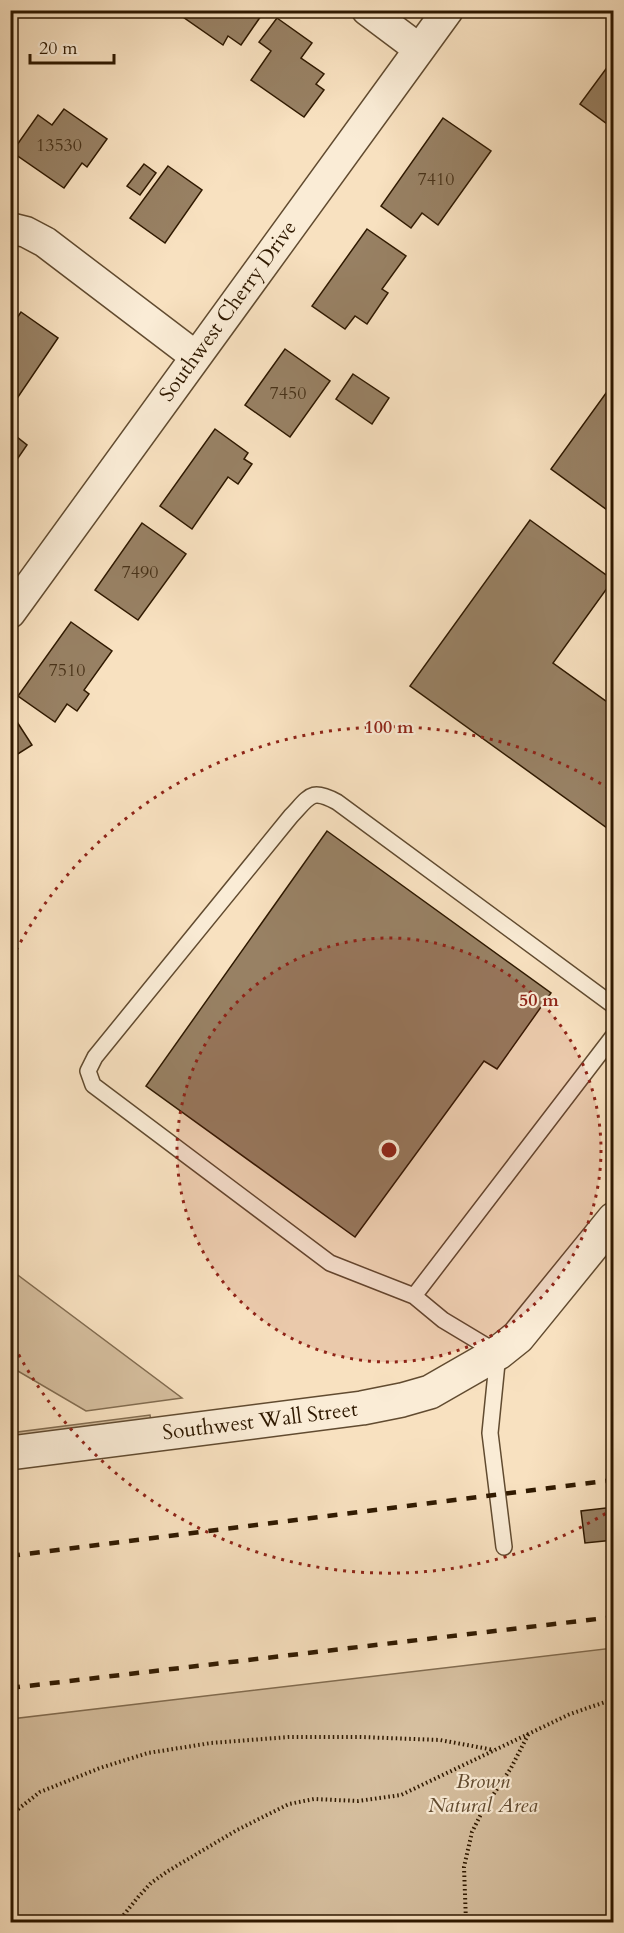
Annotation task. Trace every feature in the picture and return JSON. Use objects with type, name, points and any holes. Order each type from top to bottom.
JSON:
[{"type":"street","points":[[367,10],[419,49]]},
{"type":"street","name":"Southwest Cherry Drive","points":[[10,613],[448,10]]},
{"type":"street","points":[[10,228],[26,232],[45,242],[195,356]]},
{"type":"street","name":"Southwest Wall Street","points":[[10,1453],[362,1408],[430,1392],[498,1353],[518,1337],[614,1219]]},
{"type":"lane","points":[[504,1547],[490,1433],[498,1353],[443,1320],[414,1296],[330,1263],[93,1085],[88,1071],[95,1057],[291,816],[310,796],[322,794],[337,802],[614,1006]]},
{"type":"lane","points":[[414,1296],[614,1035]]},
{"type":"path","points":[[118,1923],[151,1883],[168,1871],[237,1830],[289,1804],[314,1799],[357,1801],[401,1795],[570,1714],[614,1700]]},
{"type":"path","points":[[466,1923],[464,1867],[472,1832],[483,1810],[511,1768],[529,1733]]},
{"type":"path","points":[[10,1813],[39,1792],[100,1768],[148,1753],[211,1743],[289,1737],[361,1737],[440,1740],[494,1750]]},
{"type":"green space","points":[[10,1270],[182,1398],[86,1411],[11,1367]]},
{"type":"green space","points":[[150,1415],[151,1422],[11,1439],[10,1433]]},
{"type":"green space","name":"Brown Natural Area","points":[[613,1648],[613,1922],[11,1922],[11,1719]]},
{"type":"building","points":[[188,10],[260,10],[263,13],[241,45],[228,36],[223,45],[183,17]]},
{"type":"building","points":[[277,18],[312,43],[301,58],[324,74],[316,84],[324,90],[304,117],[251,80],[271,51],[259,42]]},
{"type":"building","points":[[614,58],[614,129],[580,104]]},
{"type":"building","points":[[64,109],[107,139],[87,167],[82,163],[64,188],[12,152],[38,115],[52,125]]},
{"type":"building","points":[[443,118],[491,151],[438,225],[422,213],[411,228],[381,206]]},
{"type":"building","points":[[144,164],[156,173],[140,195],[127,186]]},
{"type":"building","points":[[168,166],[202,190],[165,243],[130,218]]},
{"type":"building","points":[[367,229],[406,256],[382,289],[388,293],[367,324],[355,316],[345,329],[312,306]]},
{"type":"building","points":[[21,312],[58,338],[18,397],[10,392],[10,328]]},
{"type":"building","points":[[285,349],[330,381],[290,437],[245,405]]},
{"type":"building","points":[[353,374],[389,398],[372,424],[336,399]]},
{"type":"building","points":[[614,382],[614,515],[551,469]]},
{"type":"building","points":[[215,429],[248,453],[244,459],[252,464],[238,484],[228,477],[192,529],[160,506]]},
{"type":"building","points":[[12,433],[27,445],[16,461],[10,457]]},
{"type":"building","points":[[530,520],[613,580],[553,663],[614,707],[614,833],[410,686]]},
{"type":"building","points":[[142,523],[186,554],[138,620],[95,590]]},
{"type":"building","points":[[71,622],[112,651],[84,690],[89,694],[77,711],[67,704],[55,722],[18,696]]},
{"type":"building","points":[[10,711],[32,745],[10,759]]},
{"type":"building","points":[[327,831],[551,993],[497,1069],[484,1061],[355,1237],[146,1086]]},
{"type":"building","points":[[614,1507],[614,1540],[585,1543],[581,1511]]},
{"type":"railway","points":[[10,1556],[614,1480]]},
{"type":"railway","points":[[10,1688],[614,1617]]}]
